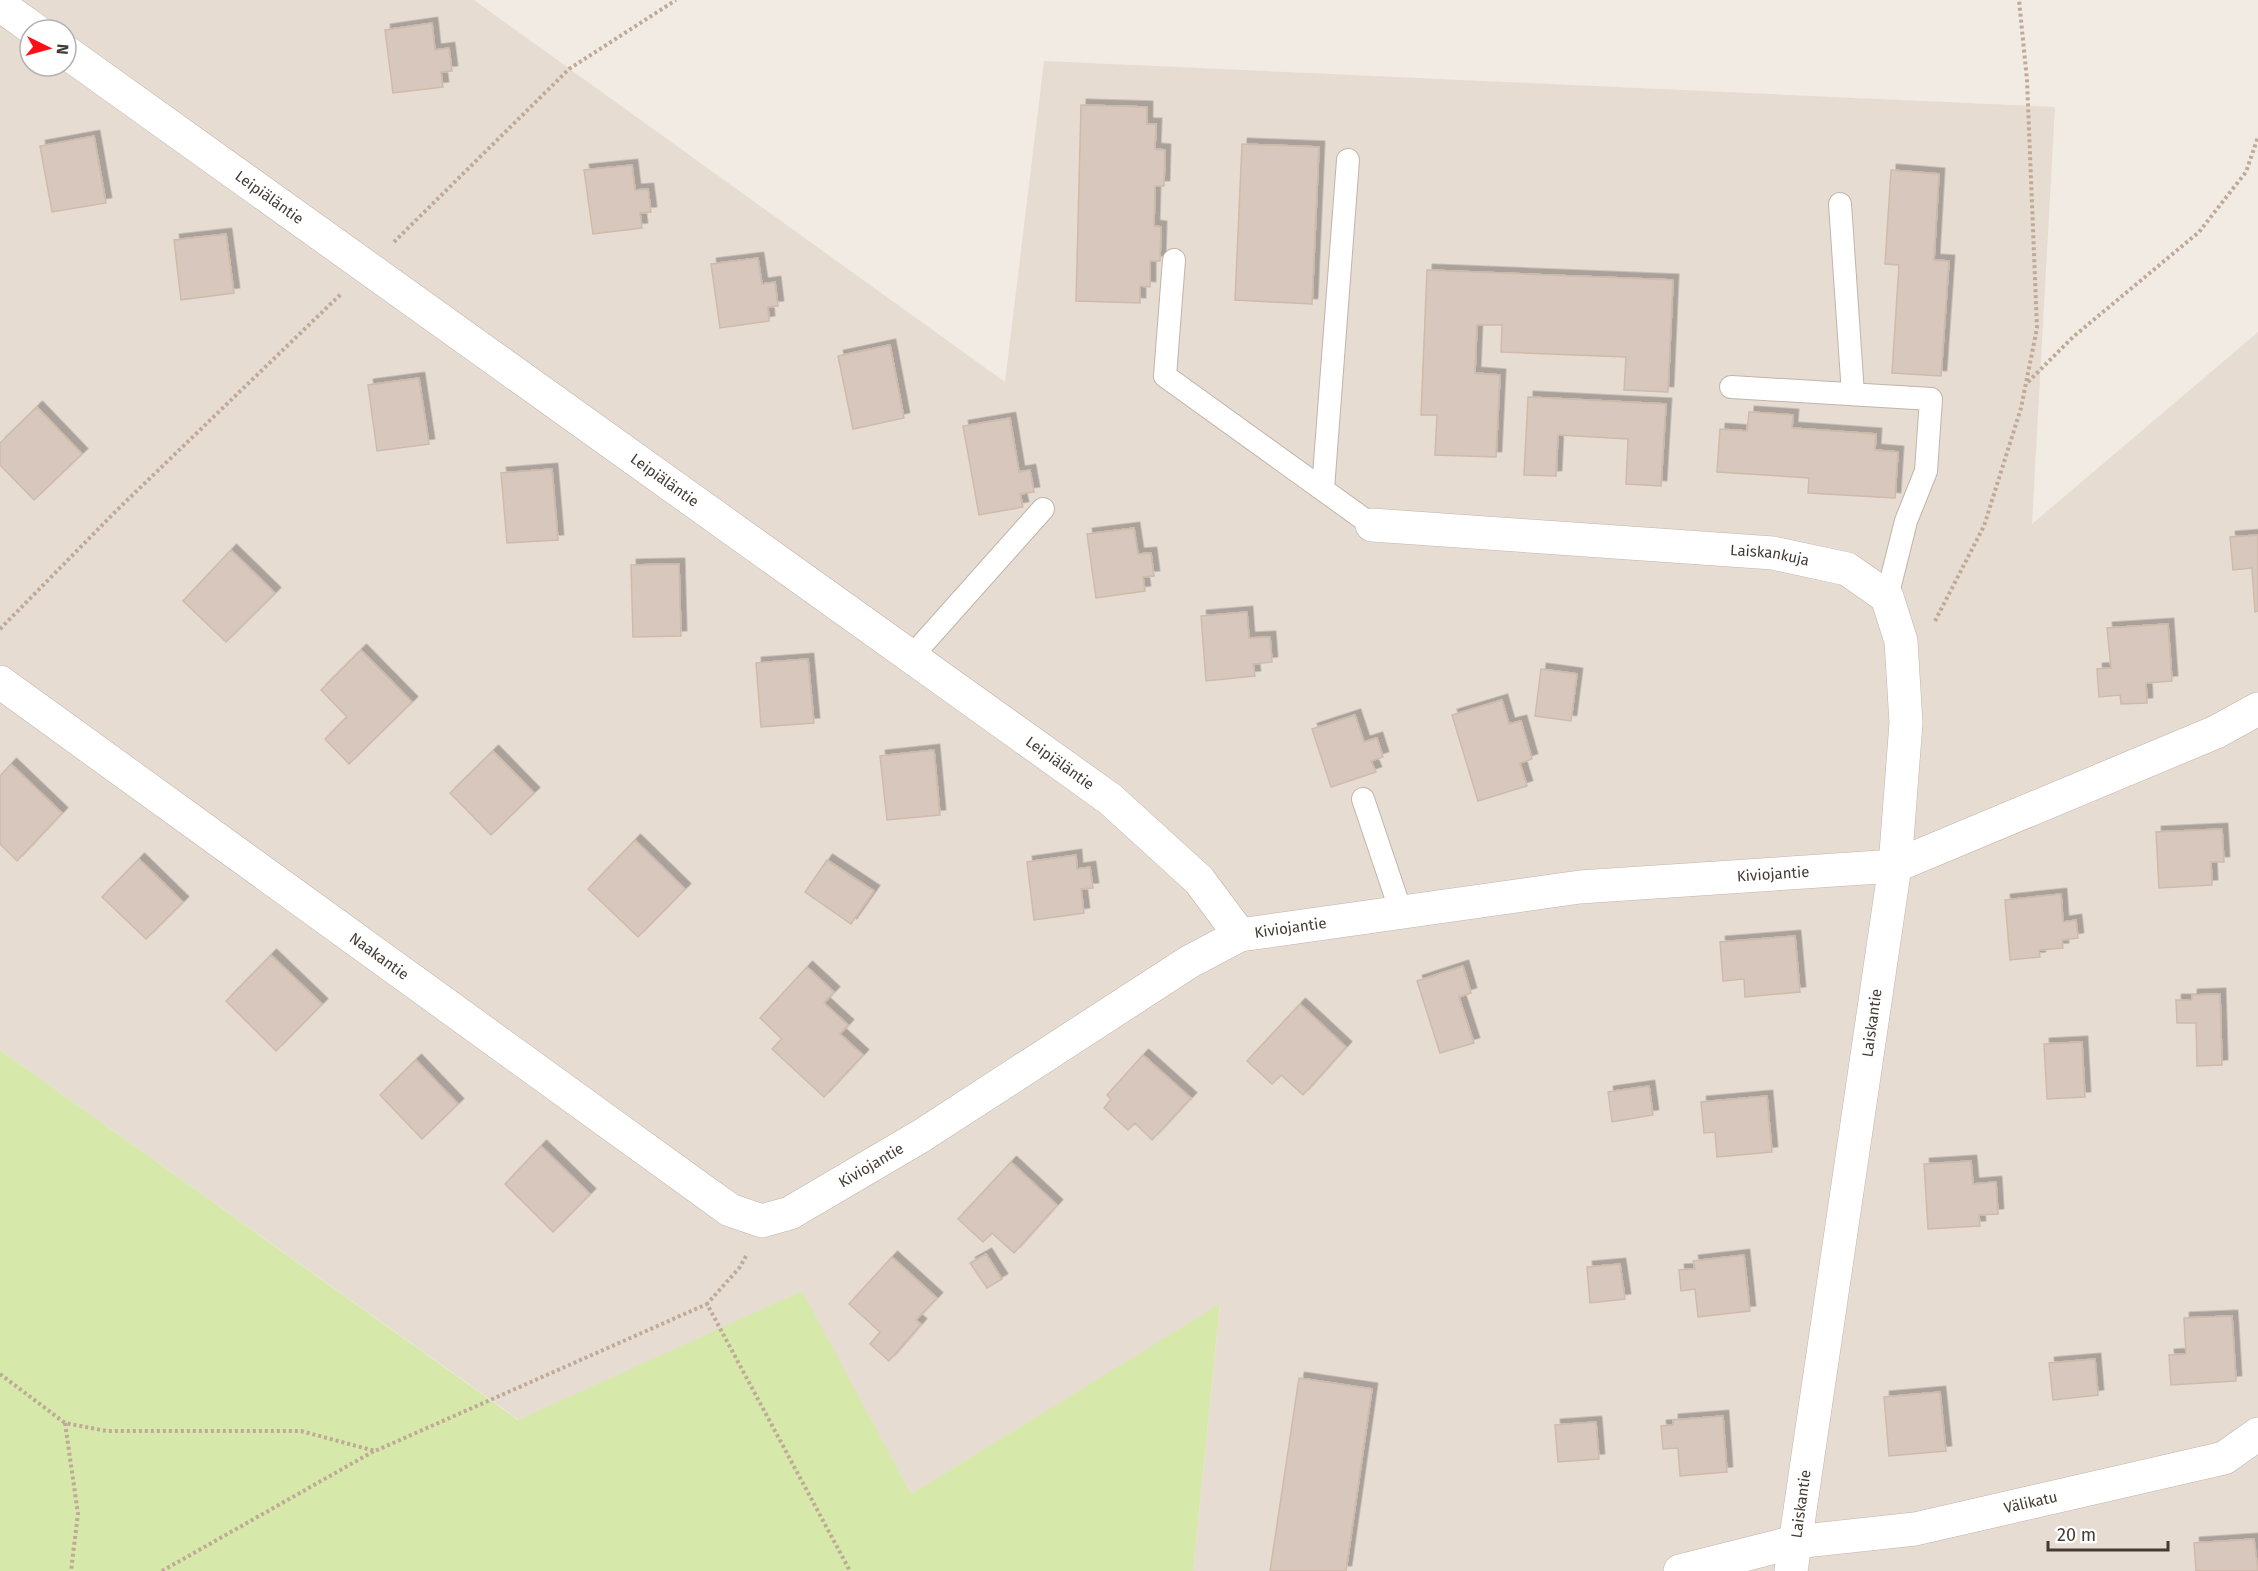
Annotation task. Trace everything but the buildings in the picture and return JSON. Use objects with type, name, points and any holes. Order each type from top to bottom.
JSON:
[{"type":"street","points":[[0,5],[18,18]]},
{"type":"street","name":"Leipiäläntie","points":[[78,61],[1110,799],[1199,880],[1240,935]]},
{"type":"street","name":"Laiskankuja","points":[[1372,525],[1773,554],[1847,569],[1887,597]]},
{"type":"street","points":[[1887,597],[1901,641],[1906,723],[1895,866],[2216,732],[2258,709]]},
{"type":"street","name":"Naakantie","points":[[0,682],[730,1210],[762,1221]]},
{"type":"street","name":"Kiviojantie","points":[[762,1221],[790,1213],[921,1136],[1189,962],[1240,935],[1580,888],[1895,866]]},
{"type":"street","name":"Laiskantie","points":[[1793,1557],[1895,866]]},
{"type":"street","name":"Välikatu","points":[[1680,1571],[1793,1557],[2224,1458],[2258,1434]]},
{"type":"lane","points":[[1323,489],[1348,160]]},
{"type":"lane","points":[[1840,204],[1853,394]]},
{"type":"lane","points":[[1174,260],[1165,376],[1372,525]]},
{"type":"lane","points":[[1731,387],[1931,399],[1926,471],[1906,521],[1887,597]]},
{"type":"lane","points":[[912,656],[1043,509]]},
{"type":"lane","points":[[1363,799],[1401,912]]},
{"type":"path","points":[[0,629],[117,510],[367,269],[569,69],[676,0]]},
{"type":"path","points":[[1930,629],[1983,526],[2022,408],[2037,328],[2027,80],[2019,0]]},
{"type":"path","points":[[2026,383],[2073,337],[2199,232],[2246,172],[2258,136]]},
{"type":"path","points":[[162,1571],[375,1451],[707,1304],[740,1267],[762,1221]]},
{"type":"path","points":[[707,1304],[850,1571]]},
{"type":"path","points":[[0,1374],[65,1424],[108,1431],[301,1431],[375,1451]]},
{"type":"path","points":[[65,1424],[78,1514],[71,1571]]},
{"type":"shaded area","points":[[0,0],[474,0],[1005,382],[1044,61],[2055,107],[2032,524],[2258,332],[2258,1571],[1193,1571],[1220,1305],[911,1494],[801,1292],[519,1420],[0,1050]]},
{"type":"green space","points":[[0,1050],[518,1420],[802,1291],[911,1494],[1220,1304],[1193,1571],[0,1571]]}]
